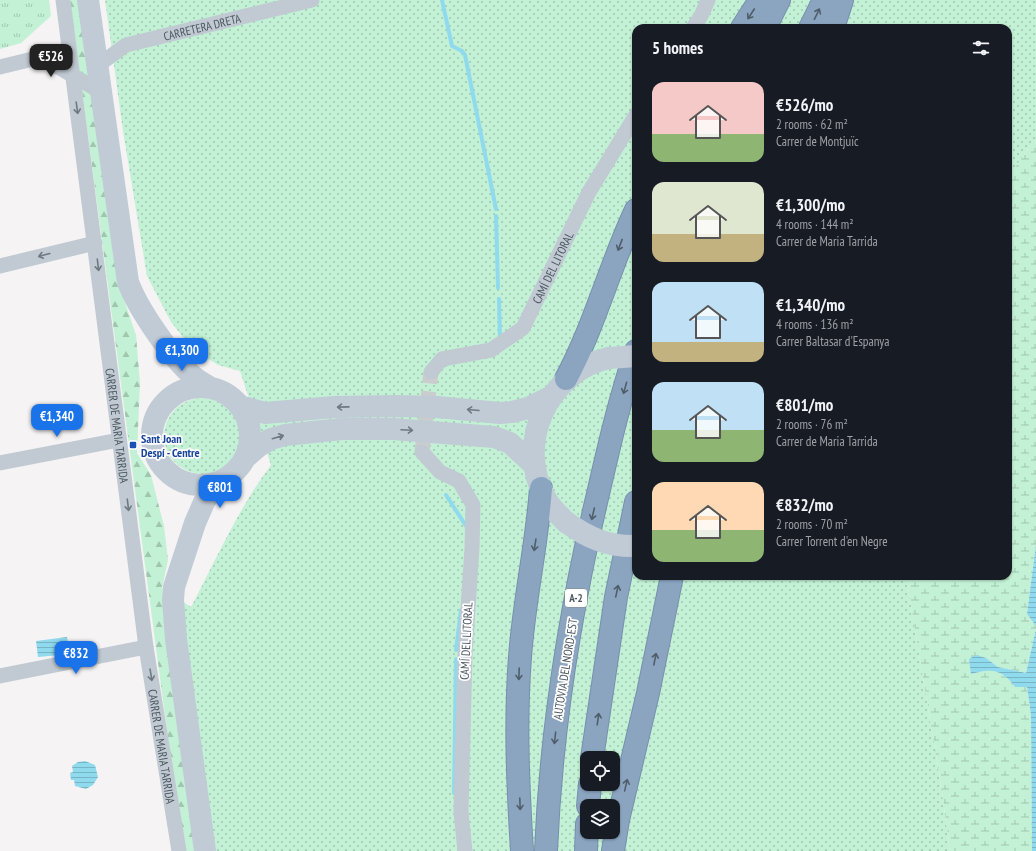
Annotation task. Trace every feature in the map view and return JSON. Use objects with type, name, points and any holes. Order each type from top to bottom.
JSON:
[{"type":"highway","points":[[745,24],[760,0]]},
{"type":"highway","points":[[767,24],[779,0]]},
{"type":"highway","points":[[812,24],[824,0]]},
{"type":"highway","points":[[835,24],[842,0]]},
{"type":"highway","points":[[566,379],[585,341],[604,286],[632,220]]},
{"type":"highway","name":"AUTOVIA DEL NORD-EST","points":[[546,851],[551,773],[561,684],[583,558],[615,419],[632,364]]},
{"type":"highway","points":[[522,851],[518,733],[520,657],[541,488]]},
{"type":"highway","points":[[593,751],[616,597],[632,521]]},
{"type":"highway","points":[[613,851],[671,580]]},
{"type":"highway","points":[[586,839],[586,851]]},
{"type":"main road","points":[[88,0],[128,282],[132,293],[171,352],[193,376],[211,388],[227,395],[240,406],[247,418],[250,431],[249,445],[245,458]]},
{"type":"main road","points":[[171,352],[174,367],[173,379],[166,401],[154,420],[152,439],[158,459],[165,469],[174,477],[183,482],[208,485],[222,480],[236,471],[245,458],[259,446],[271,439],[285,435],[342,429],[393,429],[494,437],[510,443],[535,466]]},
{"type":"main road","points":[[632,356],[609,358],[592,363],[566,379],[558,386],[550,398],[535,433],[535,466],[546,500],[566,522],[597,541],[622,546],[632,546]]},
{"type":"main road","points":[[166,401],[178,392],[187,389],[202,387],[211,388]]},
{"type":"main road","points":[[240,406],[265,412],[334,407],[396,406],[437,407],[506,412],[528,408],[550,398]]},
{"type":"main road","points":[[174,477],[191,507],[195,523]]},
{"type":"main road","points":[[205,851],[176,639],[173,600],[174,587],[195,523],[205,500],[222,480]]},
{"type":"street","name":"CARRER DE MARIA TARRIDA","points":[[63,0],[146,647],[179,851]]},
{"type":"street","name":"CARRETERA DRETA","points":[[97,66],[126,45],[312,0]]},
{"type":"street","points":[[696,24],[708,0]]},
{"type":"street","points":[[0,67],[41,58],[101,92]]},
{"type":"street","name":"CAMÍ DEL LITORAL","points":[[430,372],[442,359],[491,350],[523,328],[589,192],[632,122]]},
{"type":"street","points":[[0,266],[95,243]]},
{"type":"street","points":[[0,463],[119,440]]},
{"type":"street","name":"CAMÍ DEL LITORAL","points":[[422,452],[440,472],[459,481],[472,505],[472,548],[465,654],[461,812],[465,851]]},
{"type":"street","points":[[0,676],[146,647]]},
{"type":"green space","points":[[0,0],[49,0],[51,16],[21,43],[0,49]]},
{"type":"green space","points":[[70,0],[80,0],[118,282],[136,335],[140,383],[137,453],[151,475],[164,526],[168,560],[162,588],[197,851],[183,851]]},
{"type":"green space","points":[[105,0],[1036,0],[1036,138],[1012,171],[1012,24],[632,24],[632,580],[907,580],[941,785],[950,851],[197,851],[162,588],[191,607],[238,516],[259,481],[271,465],[240,371],[218,365],[192,348],[171,322],[147,276],[123,131]]},
{"type":"green space","points":[[1036,138],[1036,544],[1027,614],[1036,626],[1036,629],[1026,673],[998,667],[986,658],[971,674],[984,671],[1001,673],[1015,687],[1027,687],[1031,715],[1032,851],[950,851],[941,785],[907,580],[1012,580],[1012,171]]},
{"type":"green space","points":[[202,398],[216,401],[229,409],[237,422],[240,436],[237,450],[229,463],[216,471],[202,474],[188,471],[175,463],[167,450],[164,436],[167,422],[175,409],[188,401]]},
{"type":"water","points":[[1036,544],[1036,626],[1027,614]]},
{"type":"water","points":[[1036,629],[1036,851],[1032,851],[1031,715],[1027,687],[1015,687],[1001,673],[984,671],[971,674],[969,659],[976,655],[986,658],[998,667],[1026,673]]},
{"type":"water","points":[[67,637],[70,654],[38,657],[36,641]]},
{"type":"water","points":[[85,761],[95,765],[98,777],[93,785],[86,789],[75,786],[74,780],[71,780],[70,773],[73,772],[72,766],[78,762]]},
{"type":"waterway","points":[[442,0],[452,46],[462,51],[465,55],[496,209]]},
{"type":"waterway","points":[[496,216],[498,288]]},
{"type":"waterway","points":[[499,299],[500,338]]},
{"type":"waterway","points":[[446,495],[466,526]]},
{"type":"waterway","points":[[456,650],[461,610]]},
{"type":"waterway","points":[[454,793],[456,659]]},
{"type":"tunnel","points":[[422,452],[431,372]]},
{"type":"place","name":"Sant Joan Despí - Centre","points":[[133,445]]}]
